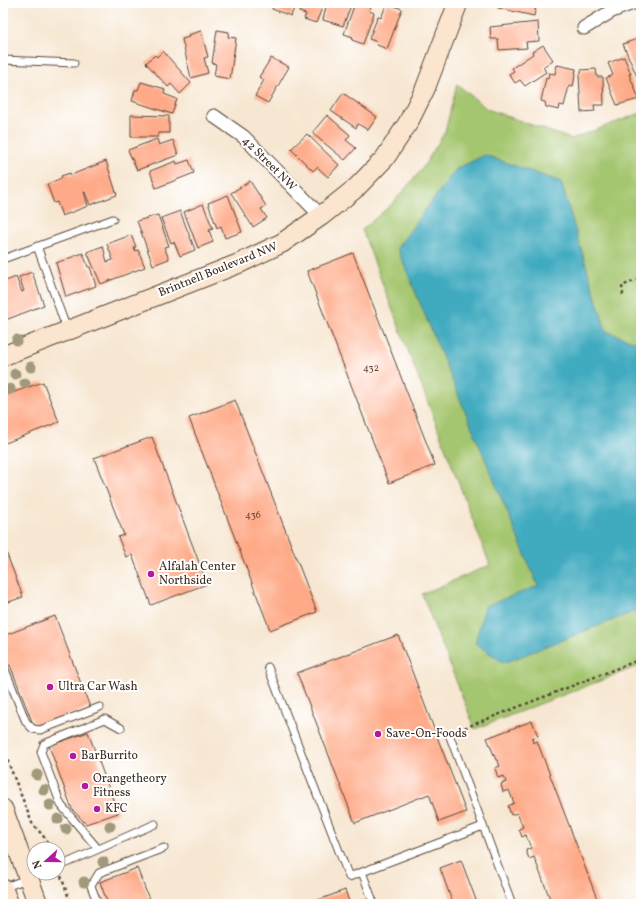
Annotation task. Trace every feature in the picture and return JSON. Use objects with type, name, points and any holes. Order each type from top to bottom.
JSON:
[{"type":"street","name":"Brintnell Boulevard NW","points":[[3,356],[240,263],[282,243],[320,216],[356,188],[385,158],[408,123],[424,89],[458,3]]},
{"type":"street","points":[[584,28],[612,12],[633,3]]},
{"type":"street","name":"42 Street NW","points":[[214,116],[244,137],[320,216]]},
{"type":"street","points":[[3,809],[26,856]]},
{"type":"street","points":[[36,881],[38,904]]},
{"type":"street","points":[[3,889],[9,904]]},
{"type":"lane","points":[[3,60],[74,63]]},
{"type":"lane","points":[[3,259],[113,220]]},
{"type":"lane","points":[[37,246],[67,330]]},
{"type":"lane","points":[[4,667],[26,722],[33,729],[40,730],[100,707]]},
{"type":"lane","points":[[268,667],[349,877],[483,826]]},
{"type":"lane","points":[[98,849],[61,806],[41,752],[44,744],[105,720],[121,728]]},
{"type":"lane","points":[[449,734],[512,904]]},
{"type":"lane","points":[[66,863],[155,824]]},
{"type":"lane","points":[[98,904],[91,886],[99,873],[164,848]]},
{"type":"lane","points":[[362,872],[374,904]]},
{"type":"lane","points":[[3,889],[26,879]]},
{"type":"path","points":[[623,295],[622,286],[641,278]]},
{"type":"path","points":[[449,734],[641,659]]},
{"type":"path","points":[[3,749],[32,823],[46,841]]},
{"type":"path","points":[[63,881],[72,904]]},
{"type":"green space","points":[[457,84],[487,109],[571,139],[641,113],[641,665],[475,729],[422,594],[490,565],[362,230],[393,203],[422,169],[445,132]]},
{"type":"water","points":[[485,155],[561,182],[606,331],[641,344],[641,609],[504,663],[475,643],[485,606],[538,586],[397,248],[456,169]]},
{"type":"building","points":[[274,3],[296,3],[291,16],[272,9]]},
{"type":"building","points":[[302,3],[324,3],[316,23],[304,19],[306,14],[299,12]]},
{"type":"building","points":[[327,3],[352,3],[343,26],[323,20]]},
{"type":"building","points":[[355,3],[372,3],[369,11],[374,13],[363,44],[352,40],[353,37],[344,34]]},
{"type":"building","points":[[387,3],[402,9],[387,49],[377,45],[378,42],[369,39],[378,16],[381,18]]},
{"type":"building","points":[[499,3],[537,3],[534,16],[498,8]]},
{"type":"building","points":[[538,22],[539,41],[526,42],[527,48],[499,50],[498,39],[491,39],[490,27]]},
{"type":"building","points":[[217,30],[229,32],[228,37],[236,38],[230,79],[214,76],[216,64],[212,63]]},
{"type":"building","points":[[201,31],[208,57],[204,58],[208,73],[191,78],[182,39],[189,37],[188,35]]},
{"type":"building","points":[[640,38],[641,77],[638,79],[623,44]]},
{"type":"building","points":[[543,45],[553,60],[543,67],[546,72],[525,86],[520,80],[515,83],[509,74],[514,71],[512,68],[533,54],[532,52]]},
{"type":"building","points":[[163,51],[191,83],[180,94],[171,84],[168,87],[146,63],[155,55],[157,57]]},
{"type":"building","points":[[624,57],[639,99],[617,105],[606,78],[613,75],[608,63]]},
{"type":"building","points":[[271,58],[289,67],[268,103],[255,96],[264,80],[259,77]]},
{"type":"building","points":[[557,65],[576,69],[573,87],[569,86],[564,106],[560,105],[559,110],[546,107],[545,102],[541,101],[546,78],[548,79],[549,73],[555,74]]},
{"type":"building","points":[[596,69],[597,77],[603,77],[604,105],[594,105],[595,111],[581,112],[579,75],[581,74],[581,70]]},
{"type":"building","points":[[141,82],[162,88],[165,90],[164,94],[177,99],[172,114],[132,101],[135,90],[138,90]]},
{"type":"building","points":[[343,93],[377,117],[368,130],[358,124],[356,128],[331,111]]},
{"type":"building","points":[[131,115],[169,116],[169,133],[158,133],[158,137],[131,137]]},
{"type":"building","points":[[327,115],[350,135],[346,140],[356,148],[345,160],[312,133]]},
{"type":"building","points":[[307,134],[339,165],[328,177],[317,167],[313,171],[291,149]]},
{"type":"building","points":[[157,139],[159,145],[173,140],[178,155],[137,170],[128,150]]},
{"type":"building","points":[[189,160],[194,173],[156,188],[150,171],[176,161],[177,164]]},
{"type":"building","points":[[106,161],[117,195],[90,205],[84,192],[88,206],[62,216],[57,202],[54,203],[47,184],[62,178],[61,176],[70,173],[71,175]]},
{"type":"building","points":[[250,181],[266,206],[261,209],[267,218],[253,227],[231,193]]},
{"type":"building","points":[[228,195],[242,232],[225,238],[221,226],[217,228],[208,203]]},
{"type":"building","points":[[203,204],[213,229],[209,230],[213,242],[198,248],[184,212]]},
{"type":"building","points":[[180,211],[195,250],[180,256],[174,242],[171,243],[161,218]]},
{"type":"building","points":[[158,215],[169,246],[164,247],[169,259],[153,265],[137,221]]},
{"type":"building","points":[[131,235],[136,247],[134,247],[135,251],[138,250],[145,267],[101,284],[87,252],[103,246],[107,262],[113,260],[107,244]]},
{"type":"building","points":[[83,253],[88,267],[90,267],[96,286],[66,297],[56,263]]},
{"type":"building","points":[[353,253],[435,465],[389,483],[307,271]]},
{"type":"building","points":[[32,272],[44,305],[3,321],[3,282],[16,277],[22,292],[24,291],[19,277]]},
{"type":"building","points":[[43,382],[59,422],[3,444],[3,396]]},
{"type":"building","points":[[235,400],[317,612],[270,630],[189,418]]},
{"type":"building","points":[[152,437],[207,584],[151,605],[132,555],[126,557],[118,537],[124,535],[94,458]]},
{"type":"building","points":[[3,544],[23,597],[3,604]]},
{"type":"building","name":"Ultra Car Wash","points":[[55,616],[90,707],[37,727],[33,724],[10,665],[3,667],[3,636]]},
{"type":"building","name":"Save-On-Foods","points":[[398,635],[466,812],[439,822],[429,794],[355,823],[297,673]]},
{"type":"building","points":[[532,721],[538,736],[532,738],[533,743],[537,741],[599,904],[552,904],[534,857],[529,859],[526,850],[531,848],[526,835],[522,837],[519,829],[523,827],[517,813],[511,815],[508,806],[514,803],[509,790],[503,792],[501,784],[506,782],[504,776],[498,778],[495,768],[500,766],[487,738]]},
{"type":"building","points":[[88,732],[118,813],[86,824],[72,809],[49,746]]},
{"type":"building","points":[[461,860],[476,900],[466,904],[453,904],[440,868]]},
{"type":"building","points":[[137,868],[151,904],[108,904],[100,882]]},
{"type":"building","points":[[345,890],[350,904],[308,904]]},
{"type":"place","name":"Alfalah Center Northside","points":[[151,574]]},
{"type":"place","name":"Ultra Car Wash","points":[[50,687]]},
{"type":"place","name":"Save-On-Foods","points":[[378,734]]},
{"type":"place","name":"BarBurrito","points":[[73,756]]},
{"type":"place","name":"Orangetheory Fitness","points":[[85,786]]},
{"type":"place","name":"KFC","points":[[97,809]]}]
